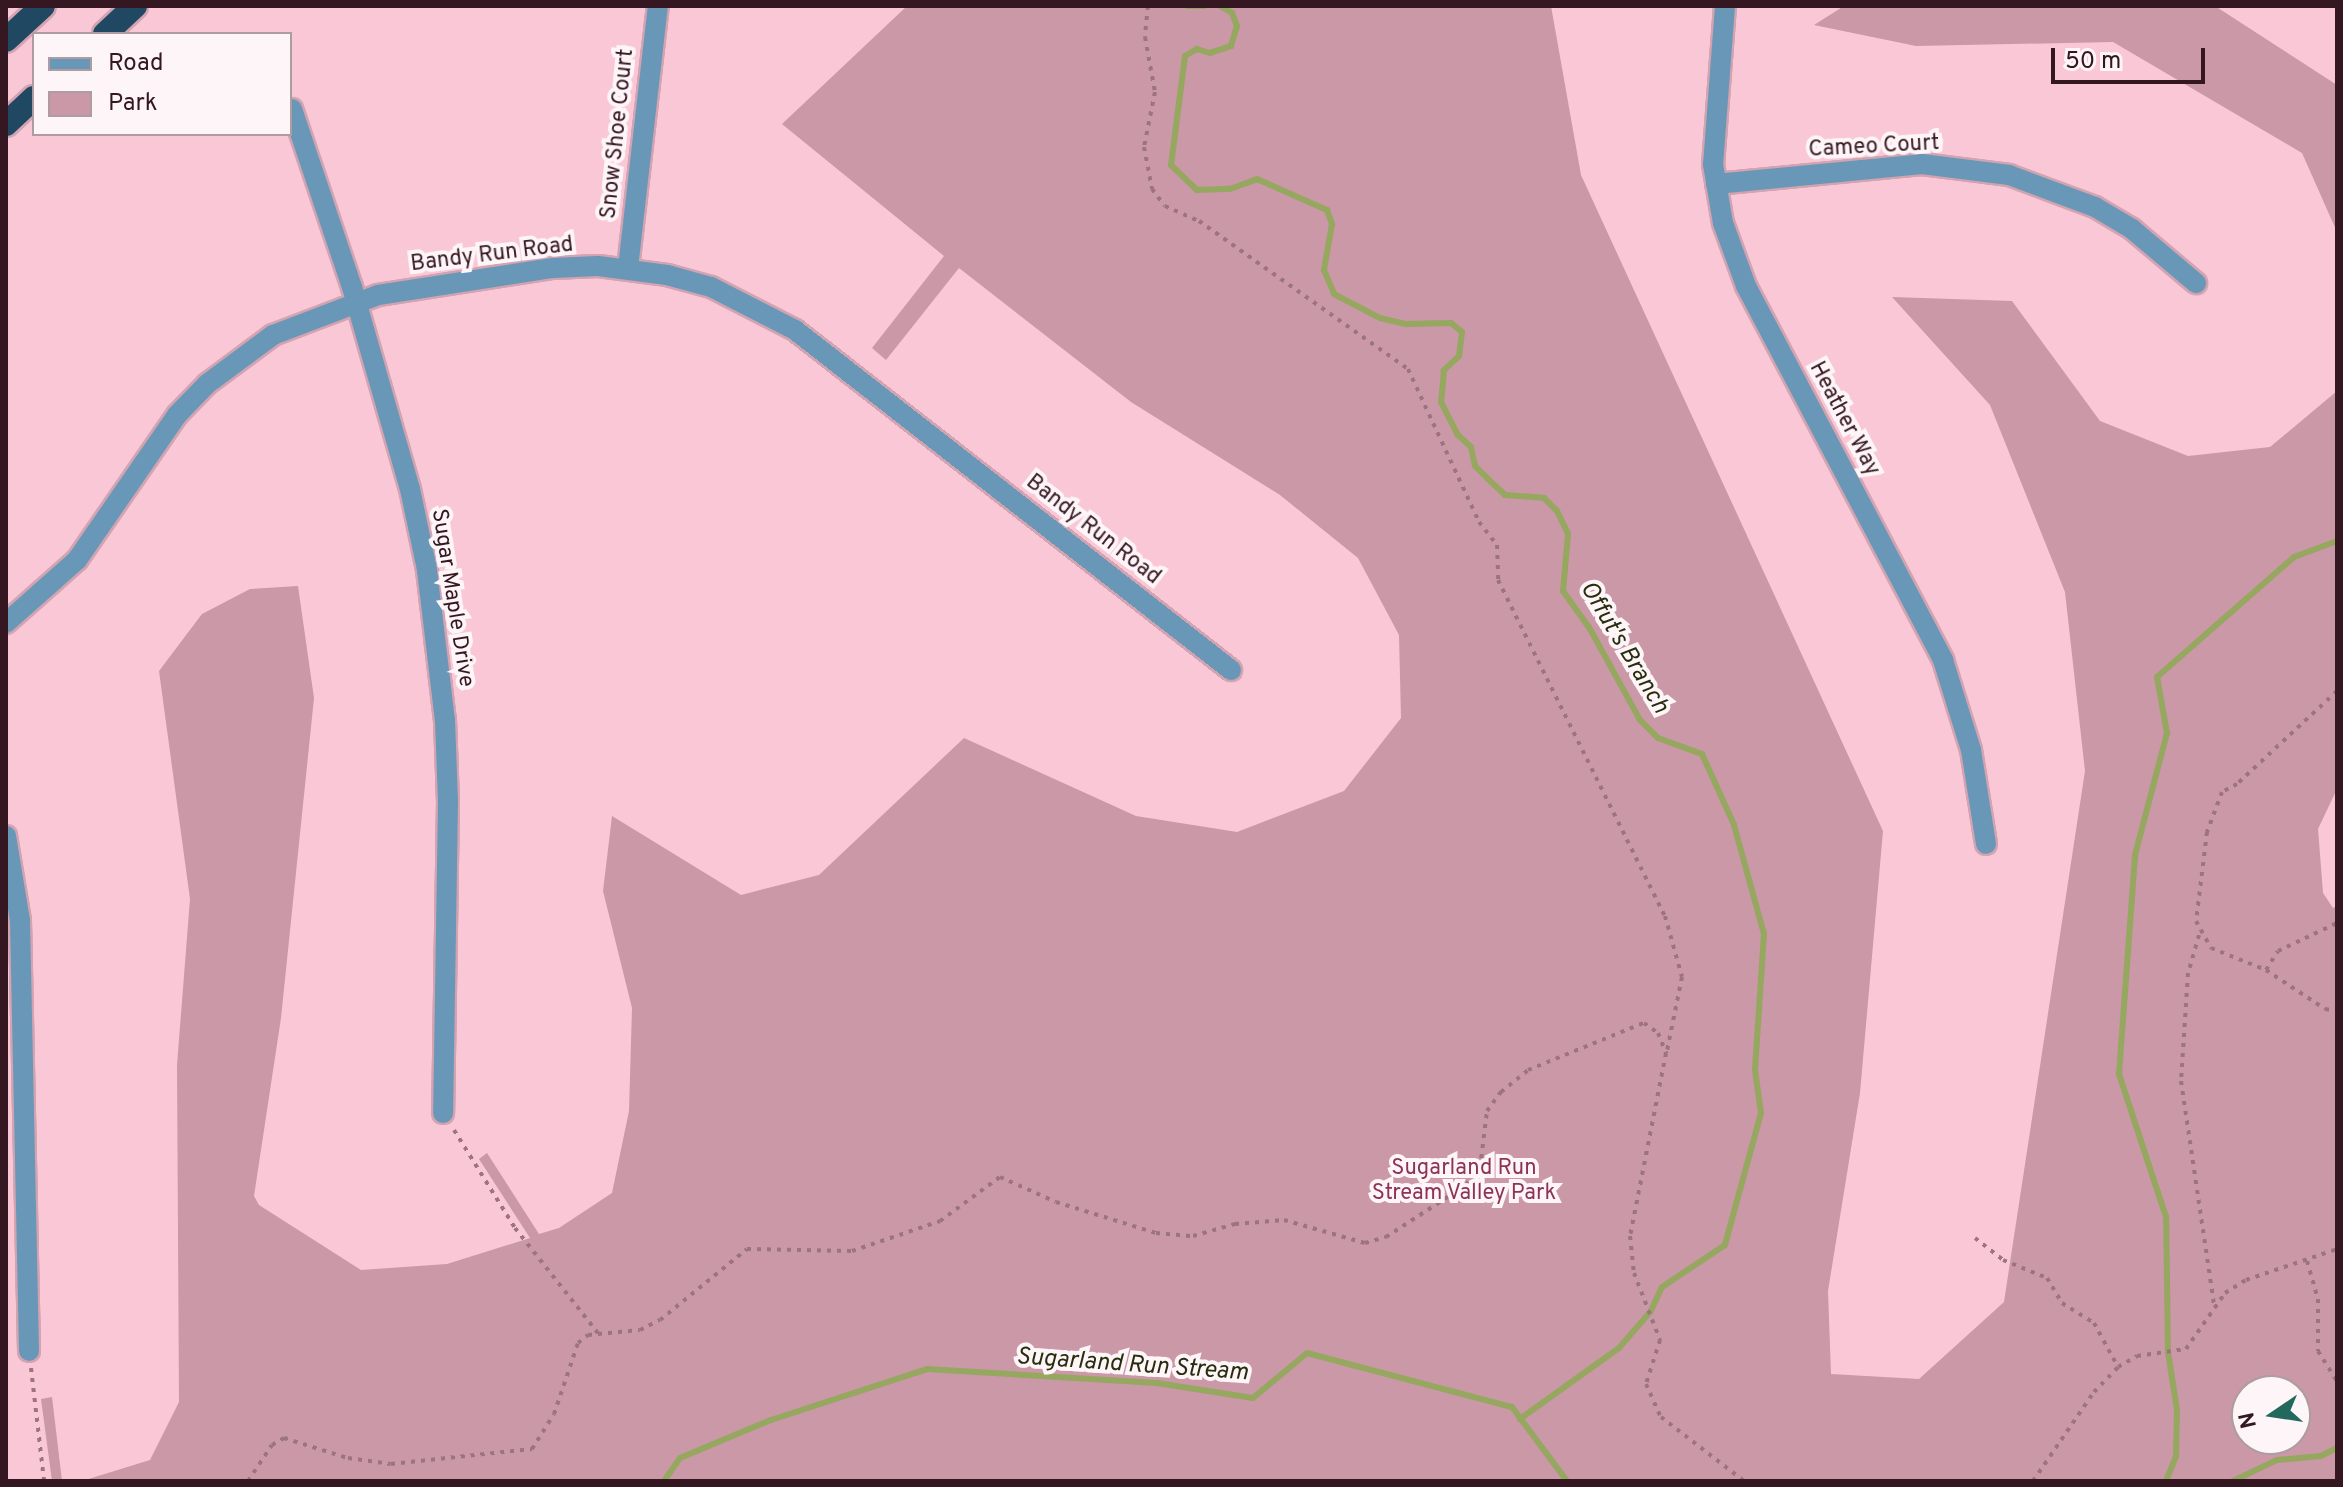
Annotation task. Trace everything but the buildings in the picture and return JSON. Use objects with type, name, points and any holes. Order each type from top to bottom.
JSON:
[{"type":"highway","points":[[6,40],[43,6]]},
{"type":"highway","points":[[107,32],[135,6]]},
{"type":"highway","points":[[6,124],[32,100]]},
{"type":"street","name":"Snow Shoe Court","points":[[628,268],[658,6]]},
{"type":"street","name":"Heather Way","points":[[1725,6],[1716,184],[1746,286],[1943,660],[1971,750],[1986,844]]},
{"type":"street","name":"Sugar Maple Drive","points":[[292,109],[314,164],[410,489],[438,644],[448,802],[443,1113]]},
{"type":"street","name":"Cameo Court","points":[[1716,184],[1922,164],[2009,175],[2095,207],[2132,229],[2196,283]]},
{"type":"street","name":"Bandy Run Road","points":[[6,623],[77,560],[148,452],[207,384],[273,335],[354,302],[553,268],[628,268],[711,287],[795,330],[1231,670]]},
{"type":"street","points":[[6,836],[20,921],[29,1351]]},
{"type":"path","points":[[1148,6],[1145,37],[1155,92],[1145,159],[1152,189],[1165,206],[1199,221],[1408,369],[1479,522],[1497,545],[1498,580],[1665,916],[1682,977],[1630,1236],[1634,1273],[1660,1340],[1646,1384],[1661,1417],[1744,1481]]},
{"type":"path","points":[[2215,1305],[2181,1081],[2188,973],[2199,935],[2197,905],[2207,832],[2222,792],[2237,784],[2337,691]]},
{"type":"path","points":[[2266,970],[2278,951],[2337,923]]},
{"type":"path","points":[[2199,935],[2211,948],[2266,970],[2325,1009],[2337,1011]]},
{"type":"path","points":[[248,1481],[272,1445],[284,1438],[348,1458],[391,1464],[532,1449],[554,1414],[578,1343],[598,1333],[640,1330],[660,1320],[747,1249],[852,1251],[940,1221],[1000,1177],[1056,1202],[1156,1233],[1193,1236],[1235,1224],[1284,1220],[1365,1243],[1414,1222],[1466,1185],[1480,1168],[1487,1111],[1501,1092],[1528,1070],[1644,1023],[1658,1033],[1666,1053]]},
{"type":"path","points":[[443,1113],[515,1228],[598,1333]]},
{"type":"path","points":[[1975,1238],[2003,1260],[2047,1278],[2062,1303],[2094,1323],[2118,1367]]},
{"type":"path","points":[[2033,1481],[2094,1392],[2118,1367],[2137,1356],[2186,1349],[2215,1305],[2246,1280],[2337,1249]]},
{"type":"path","points":[[2307,1261],[2318,1299],[2318,1351],[2337,1381]]},
{"type":"path","points":[[29,1351],[44,1481]]},
{"type":"green space","name":"Sugarland Run Stream Valley Park","points":[[907,6],[1551,6],[1581,175],[1883,831],[1860,1093],[1828,1291],[1831,1374],[1919,1379],[2004,1302],[2085,771],[2065,592],[1990,405],[1892,297],[2012,301],[2100,421],[2188,456],[2270,447],[2337,391],[2337,789],[2318,829],[2323,893],[2333,908],[2337,906],[2337,1481],[82,1481],[150,1460],[179,1402],[177,1065],[190,899],[159,671],[202,614],[250,589],[298,586],[314,698],[281,1018],[254,1196],[259,1205],[361,1270],[447,1264],[530,1238],[479,1159],[487,1153],[539,1234],[559,1228],[612,1193],[629,1111],[632,1008],[603,891],[612,816],[741,895],[819,875],[964,738],[1136,816],[1237,832],[1344,791],[1401,718],[1399,635],[1358,558],[1280,495],[1131,402],[959,268],[886,360],[872,348],[944,256],[782,124]]},
{"type":"green space","points":[[1844,6],[2215,6],[2337,85],[2337,232],[2302,153],[2113,42],[1916,46],[1814,25]]},
{"type":"green space","points":[[52,1397],[62,1481],[52,1481],[41,1399]]},
{"type":"waterway","name":"Offut's Branch","points":[[1188,6],[1204,6]]},
{"type":"waterway","name":"Offut's Branch","points":[[1220,6],[1232,13],[1237,26],[1231,46],[1210,53],[1197,49],[1185,56],[1171,165],[1197,190],[1230,189],[1257,179],[1327,210],[1332,224],[1324,270],[1334,294],[1380,318],[1407,324],[1451,323],[1462,332],[1459,356],[1444,370],[1441,402],[1457,434],[1471,447],[1475,466],[1505,495],[1544,498],[1557,511],[1568,534],[1563,591],[1590,629],[1640,720],[1658,738],[1702,754],[1734,825],[1764,934],[1755,1070],[1761,1113],[1725,1245],[1662,1287],[1651,1311],[1619,1348],[1520,1419]]},
{"type":"waterway","name":"Sugarland Run Stream","points":[[2166,1481],[2176,1456],[2177,1410],[2168,1352],[2166,1217],[2119,1074],[2135,855],[2167,733],[2157,677],[2294,557],[2337,541]]},
{"type":"waterway","name":"Sugarland Run Stream","points":[[664,1481],[680,1458],[771,1420],[927,1369],[1157,1383],[1253,1398],[1307,1353],[1512,1407],[1567,1481]]},
{"type":"waterway","points":[[2233,1481],[2277,1460],[2321,1456],[2337,1448]]}]
